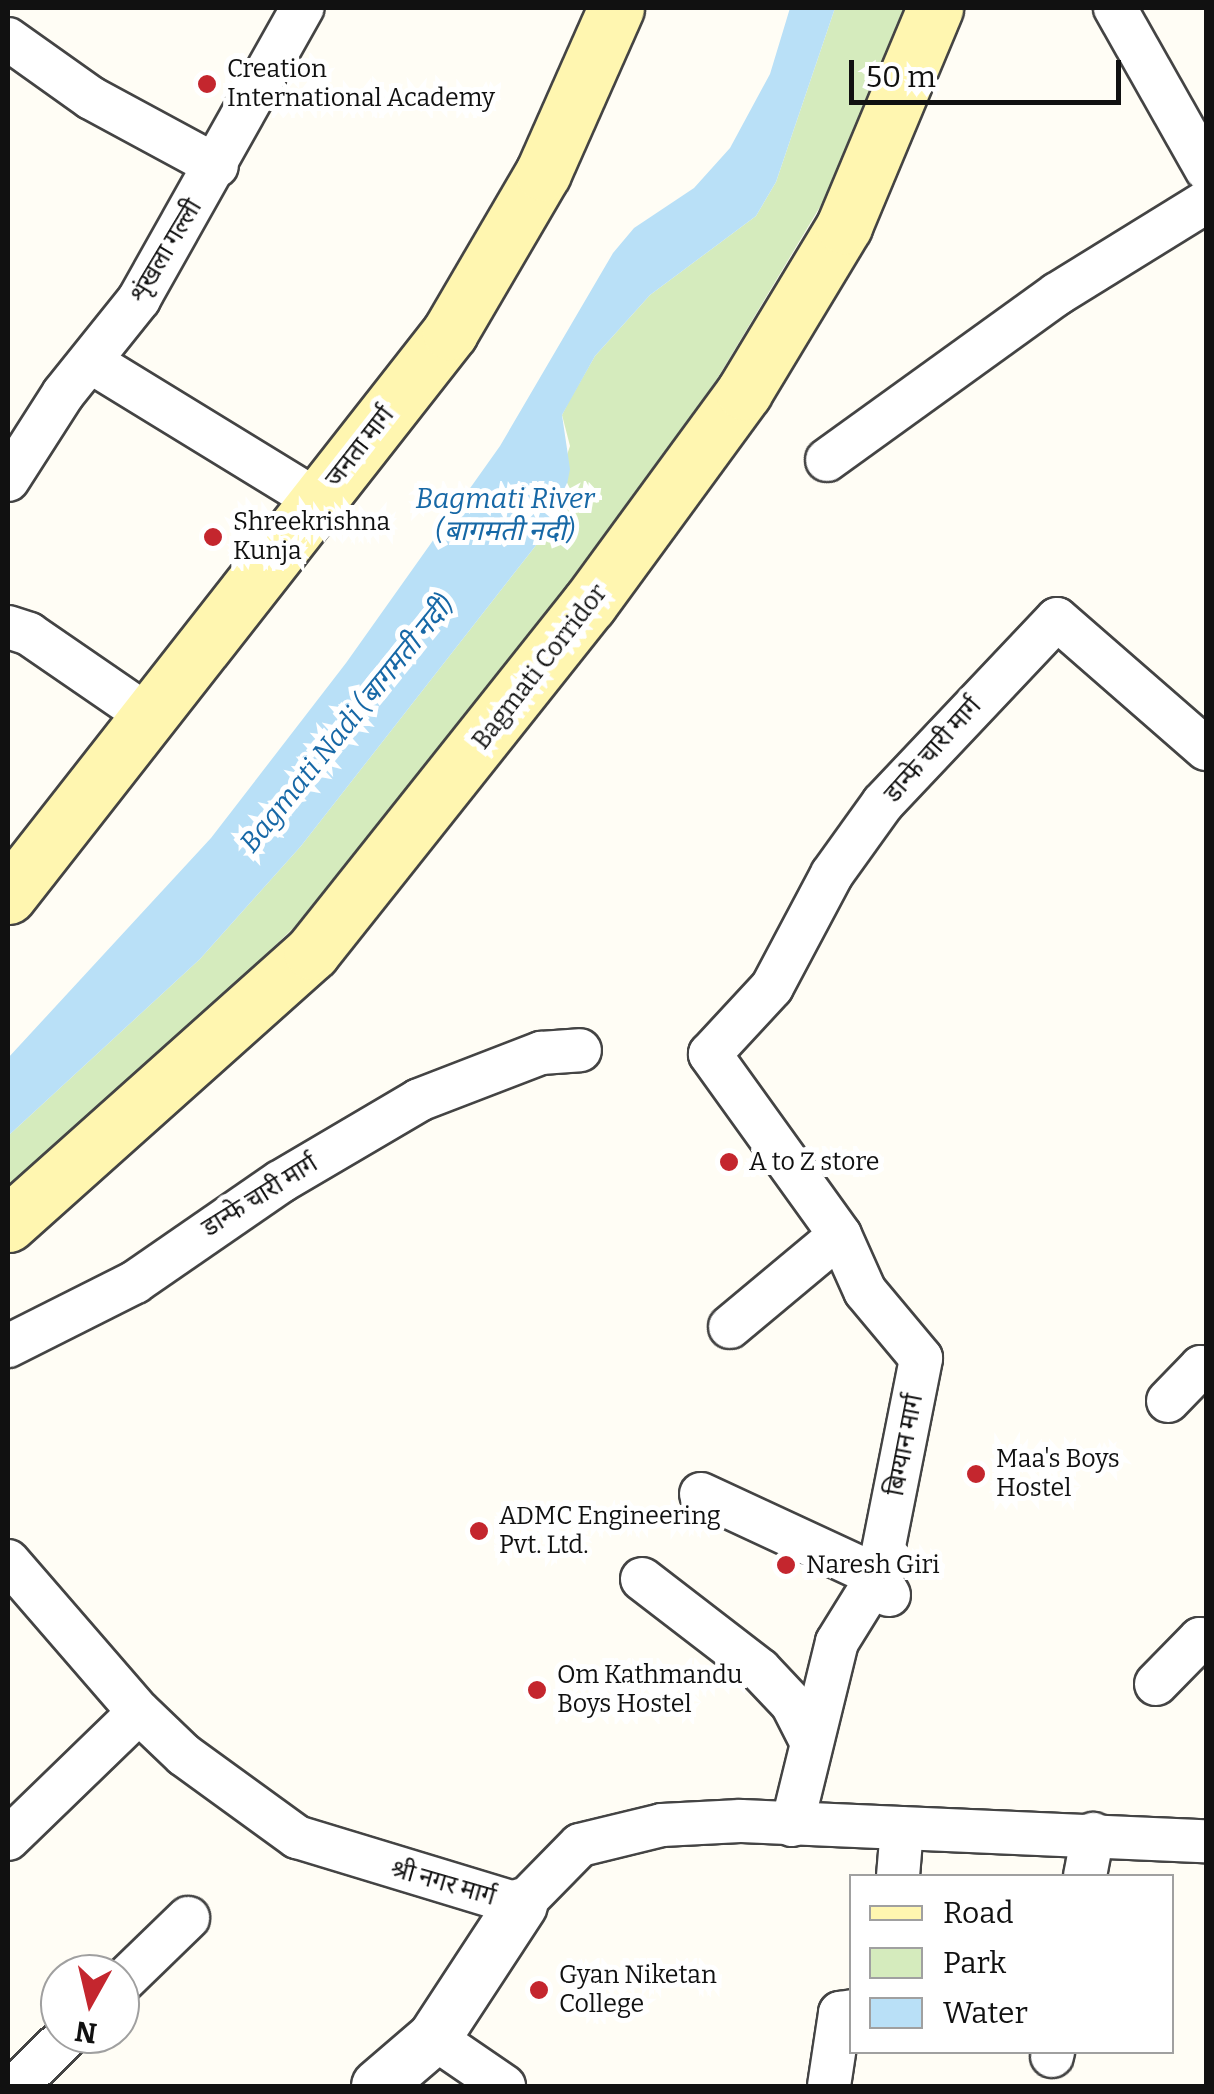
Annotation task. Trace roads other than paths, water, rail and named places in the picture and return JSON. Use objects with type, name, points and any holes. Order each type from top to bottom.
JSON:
[{"type":"main road","name":"जनता मार्ग","points":[[8,896],[450,332],[508,240],[616,8]]},
{"type":"main road","name":"Bagmati Corridor","points":[[8,1224],[312,952],[589,604],[744,392],[844,226],[882,146],[934,8]]},
{"type":"street","name":"शृंखला गल्ली","points":[[8,476],[139,300],[218,166],[302,8]]},
{"type":"street","points":[[1116,8],[1206,169]]},
{"type":"street","points":[[8,39],[92,98],[218,166]]},
{"type":"street","points":[[828,460],[1057,294],[1206,202]]},
{"type":"street","points":[[91,362],[318,501]]},
{"type":"street","name":"डान्फे चारी मार्ग","points":[[710,1054],[772,987],[832,874],[883,804],[1057,618],[1200,729]]},
{"type":"street","points":[[8,627],[28,634],[147,714]]},
{"type":"street","name":"डान्फे चारी मार्ग","points":[[8,1346],[135,1282],[280,1182],[420,1100],[542,1053],[580,1050]]},
{"type":"street","name":"बिग्यान मार्ग","points":[[710,1054],[840,1236],[865,1291],[921,1358],[883,1585],[836,1642],[808,1738],[792,1824]]},
{"type":"street","points":[[730,1327],[840,1236]]},
{"type":"street","points":[[1168,1402],[1201,1367],[1206,1371]]},
{"type":"street","points":[[701,1494],[883,1585]]},
{"type":"street","name":"श्री नगर मार्ग","points":[[8,1561],[139,1712],[184,1755],[297,1837],[521,1905],[580,1845],[626,1829],[792,1824],[1206,1841]]},
{"type":"street","points":[[642,1579],[760,1670],[792,1704],[808,1738]]},
{"type":"street","points":[[1156,1684],[1204,1639]]},
{"type":"street","points":[[8,1839],[139,1712]]},
{"type":"street","points":[[898,1874],[902,1828]]},
{"type":"street","points":[[1086,1874],[1094,1834]]},
{"type":"street","points":[[378,2086],[434,2038],[521,1905]]},
{"type":"street","points":[[140,1965],[188,1918]]},
{"type":"street","points":[[829,2086],[840,2013],[849,2011]]},
{"type":"street","points":[[434,2038],[504,2086]]},
{"type":"street","points":[[16,2086],[49,2054]]},
{"type":"water","name":"Bagmati River (बागमती नदी)","points":[[790,8],[835,8],[776,182],[756,216],[650,295],[595,356],[562,415],[570,469],[564,500],[537,544],[301,846],[200,959],[8,1136],[8,1058],[211,838],[346,663],[500,446],[613,253],[634,228],[694,188],[730,148],[770,74]]},
{"type":"place","name":"Creation International Academy","points":[[207,84]]},
{"type":"place","name":"Shreekrishna Kunja","points":[[213,537]]},
{"type":"place","name":"A to Z store","points":[[729,1162]]},
{"type":"place","name":"Maa's Boys Hostel","points":[[976,1474]]},
{"type":"place","name":"ADMC Engineering Pvt. Ltd.","points":[[479,1531]]},
{"type":"place","name":"Naresh Giri","points":[[786,1565]]},
{"type":"place","name":"Om Kathmandu Boys Hostel","points":[[537,1690]]},
{"type":"place","name":"Gyan Niketan College","points":[[539,1990]]},
{"type":"water label","name":"Bagmati Nadi (बागमती नदी)","points":[[347,724]]}]
